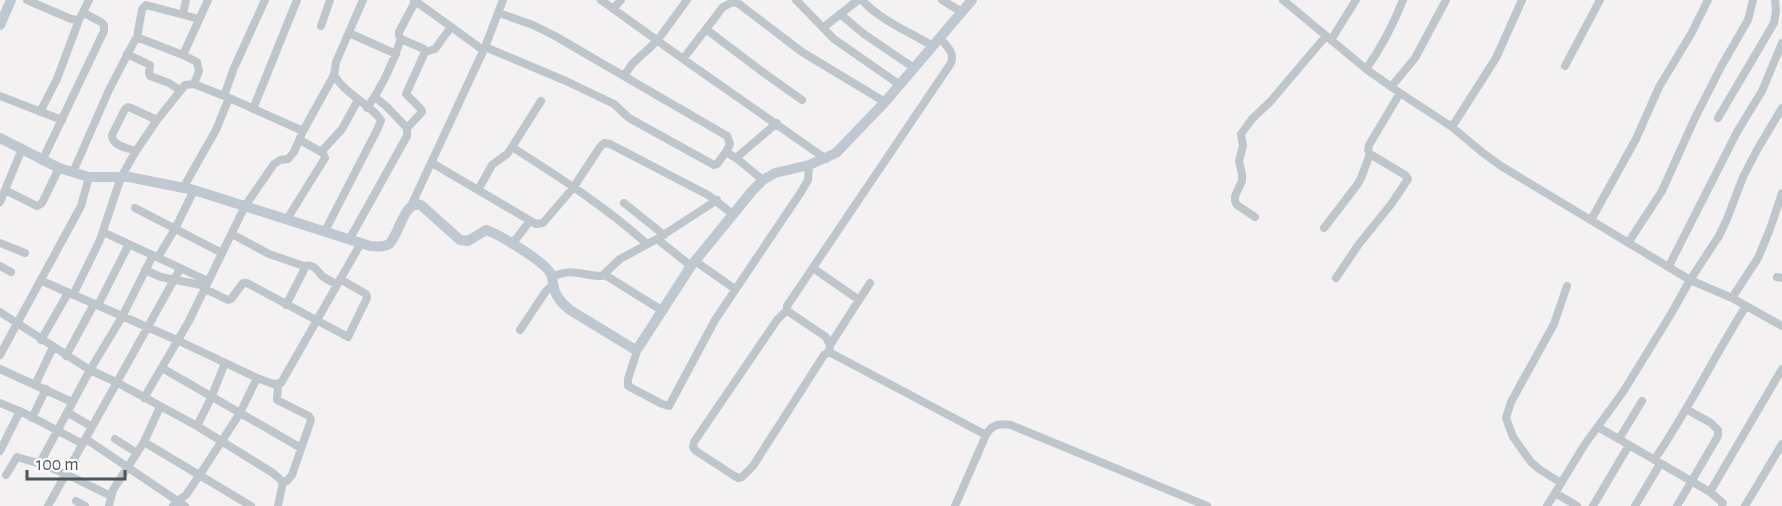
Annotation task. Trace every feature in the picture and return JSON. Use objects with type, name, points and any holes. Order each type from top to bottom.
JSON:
[{"type":"street","points":[[0,25],[10,0]]},
{"type":"street","points":[[40,112],[57,79],[89,0]]},
{"type":"street","points":[[183,14],[186,0]]},
{"type":"street","points":[[183,55],[208,0]]},
{"type":"street","points":[[41,464],[72,402],[122,317],[145,270],[175,229],[189,189],[216,130],[234,68],[265,0]]},
{"type":"street","points":[[253,109],[297,0]]},
{"type":"street","points":[[321,26],[330,0]]},
{"type":"street","points":[[144,398],[179,341],[245,206],[274,164],[291,157],[334,75],[336,62],[363,0]]},
{"type":"street","points":[[367,108],[375,97],[396,54],[401,39],[399,32],[415,0],[484,49],[566,81],[615,104],[628,118],[714,165],[726,152],[730,144],[727,136],[548,32],[499,13]]},
{"type":"street","points":[[0,138],[42,161],[89,177],[122,177],[189,189],[349,240],[370,246],[384,246],[390,244],[432,163],[456,106],[484,49],[502,0]]},
{"type":"street","points":[[601,0],[826,159]]},
{"type":"street","points":[[614,9],[621,0]]},
{"type":"street","points":[[624,76],[632,64],[657,41],[687,0]]},
{"type":"street","points":[[796,0],[842,44],[900,85]]},
{"type":"street","points":[[824,27],[863,0],[870,9],[881,16],[937,42],[953,57],[787,306],[787,310],[777,320],[694,442],[693,447],[696,451],[738,478],[742,477],[753,466],[870,284]]},
{"type":"street","points":[[942,0],[962,12]]},
{"type":"street","points":[[809,165],[808,180],[735,289],[698,350],[669,406],[628,386],[638,348],[693,264],[752,191],[763,180],[775,173],[809,165],[836,153],[885,102],[972,0]]},
{"type":"street","points":[[1255,217],[1243,210],[1235,201],[1242,181],[1239,161],[1243,146],[1241,134],[1252,119],[1328,38],[1356,0]]},
{"type":"street","points":[[1366,69],[1379,51],[1403,0]]},
{"type":"street","points":[[1391,87],[1420,51],[1446,0]]},
{"type":"street","points":[[1452,127],[1496,58],[1522,0]]},
{"type":"street","points":[[1565,66],[1600,0]]},
{"type":"street","points":[[1591,220],[1636,139],[1659,87],[1691,34],[1708,0]]},
{"type":"street","points":[[1628,243],[1662,191],[1722,65],[1748,20],[1753,0]]},
{"type":"street","points":[[1718,118],[1774,23],[1775,0]]},
{"type":"street","points":[[32,1],[71,19],[81,17],[101,22],[104,25],[104,31],[42,161]]},
{"type":"street","points":[[683,59],[723,7],[733,2],[802,52],[885,102]]},
{"type":"street","points":[[1289,2],[1366,69],[1452,127],[1501,166],[1690,280],[1732,298],[1782,326]]},
{"type":"street","points":[[73,172],[109,90],[132,43],[137,38],[144,5],[199,19]]},
{"type":"street","points":[[840,14],[864,34],[914,68]]},
{"type":"street","points":[[349,240],[399,152],[407,136],[408,128],[422,112],[406,94],[425,52],[435,49],[451,27]]},
{"type":"street","points":[[707,30],[802,100]]},
{"type":"street","points":[[349,33],[396,54]]},
{"type":"street","points":[[137,38],[197,62],[199,66],[194,84]]},
{"type":"street","points":[[401,39],[424,49],[425,52]]},
{"type":"street","points":[[1669,266],[1737,132],[1762,91],[1782,43]]},
{"type":"street","points":[[127,54],[150,65],[148,74],[150,76],[180,90]]},
{"type":"street","points":[[325,231],[381,120],[343,87],[334,75]]},
{"type":"street","points":[[41,340],[71,294],[103,232],[122,177],[135,151],[185,85],[194,84],[303,131]]},
{"type":"street","points":[[1324,228],[1362,178],[1370,154],[1369,145],[1400,93]]},
{"type":"street","points":[[0,96],[62,120]]},
{"type":"street","points":[[375,97],[408,128]]},
{"type":"street","points":[[321,152],[342,129],[358,100]]},
{"type":"street","points":[[478,190],[492,165],[507,154],[541,101]]},
{"type":"street","points":[[135,151],[115,143],[112,138],[125,109],[131,108],[157,120]]},
{"type":"street","points":[[1547,506],[1623,392],[1724,228],[1743,177],[1782,108]]},
{"type":"street","points":[[736,158],[777,123]]},
{"type":"street","points":[[287,219],[325,158],[321,152],[300,140]]},
{"type":"street","points":[[432,163],[539,225],[573,188],[600,147],[604,143],[610,144],[717,201],[734,215]]},
{"type":"street","points":[[512,147],[557,175],[621,221],[647,244]]},
{"type":"street","points":[[0,202],[22,149]]},
{"type":"street","points":[[726,152],[763,180]]},
{"type":"street","points":[[1336,278],[1408,179],[1370,154]]},
{"type":"street","points":[[5,190],[39,206],[59,168]]},
{"type":"street","points":[[0,355],[81,206],[89,177]]},
{"type":"street","points":[[1732,298],[1758,258],[1782,193]]},
{"type":"street","points":[[520,330],[553,281],[563,272],[571,271],[598,277],[605,275],[620,259],[661,237],[717,201]]},
{"type":"street","points":[[624,203],[693,264],[735,289]]},
{"type":"street","points":[[412,204],[421,205],[460,240],[468,240],[486,230],[513,244],[549,272],[556,294],[570,310],[629,347],[638,348]]},
{"type":"street","points":[[135,208],[222,253]]},
{"type":"street","points":[[513,244],[530,221]]},
{"type":"street","points":[[103,232],[180,269],[228,300],[244,282],[348,337],[366,294],[339,281],[323,277],[311,265],[304,266],[269,254],[232,234]]},
{"type":"street","points":[[0,243],[26,253]]},
{"type":"street","points":[[283,482],[287,481],[292,474],[311,418],[277,400],[278,385],[361,243]]},
{"type":"street","points":[[66,356],[129,244]]},
{"type":"street","points":[[0,266],[11,272]]},
{"type":"street","points":[[286,305],[304,266]]},
{"type":"street","points":[[813,268],[859,300]]},
{"type":"street","points":[[48,506],[180,269]]},
{"type":"street","points":[[145,270],[156,276],[206,285]]},
{"type":"street","points":[[605,275],[663,311]]},
{"type":"street","points":[[42,281],[257,378],[278,385]]},
{"type":"street","points":[[1561,483],[1531,462],[1513,437],[1506,418],[1511,402],[1554,324],[1567,286]]},
{"type":"street","points":[[1635,506],[1657,462],[1746,306]]},
{"type":"street","points":[[787,310],[826,337],[830,348],[986,435]]},
{"type":"street","points":[[0,312],[66,356],[196,426],[273,473],[283,482]]},
{"type":"street","points":[[35,385],[53,347]]},
{"type":"street","points":[[196,426],[211,398],[225,363]]},
{"type":"street","points":[[162,368],[301,448]]},
{"type":"street","points":[[0,369],[72,402]]},
{"type":"street","points":[[1710,492],[1782,369]]},
{"type":"street","points":[[175,503],[186,495],[199,476],[240,413],[257,378]]},
{"type":"street","points":[[32,418],[46,389]]},
{"type":"street","points":[[1619,439],[1642,401]]},
{"type":"street","points":[[0,403],[57,431],[84,441],[127,468],[175,503],[185,506]]},
{"type":"street","points":[[109,506],[111,496],[144,442],[160,407]]},
{"type":"street","points":[[1677,506],[1718,436],[1718,430],[1711,423],[1686,410]]},
{"type":"street","points":[[0,451],[20,411]]},
{"type":"street","points":[[67,412],[92,428]]},
{"type":"street","points":[[955,506],[986,435],[993,426],[1002,424],[1011,425],[1206,506]]},
{"type":"street","points":[[1598,427],[1710,492],[1725,505]]},
{"type":"street","points":[[115,439],[137,453]]},
{"type":"street","points":[[144,442],[251,506]]},
{"type":"street","points":[[1745,506],[1782,444]]},
{"type":"street","points":[[1593,506],[1629,445]]},
{"type":"street","points":[[6,475],[17,457],[66,474],[111,496]]},
{"type":"street","points":[[278,506],[283,482]]},
{"type":"street","points":[[1555,493],[1577,506]]},
{"type":"street","points":[[76,501],[85,506]]}]
